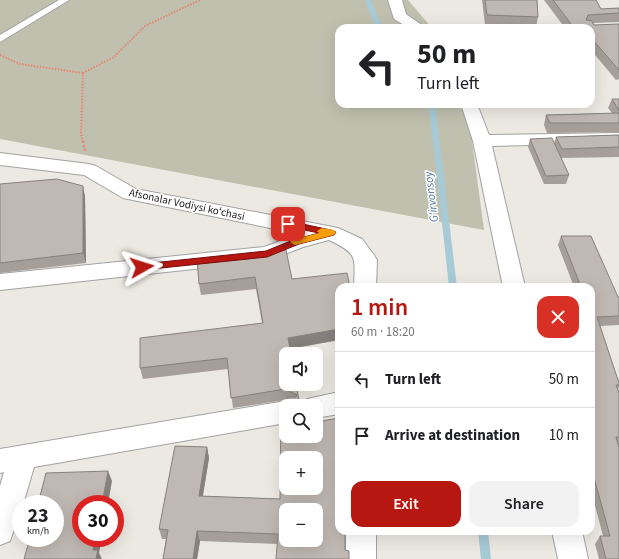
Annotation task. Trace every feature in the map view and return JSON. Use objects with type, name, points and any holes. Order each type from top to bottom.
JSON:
[{"type":"street","points":[[395,0],[399,16],[412,24]]},
{"type":"street","points":[[470,108],[482,141],[513,283]]},
{"type":"street","points":[[482,141],[619,138]]},
{"type":"street","name":"Afsonalar Vodiysi koʻchasi","points":[[0,159],[89,170],[130,194],[331,232],[355,244],[366,260],[365,283]]},
{"type":"street","points":[[0,282],[267,254],[296,242],[331,232]]},
{"type":"street","points":[[323,406],[335,404]]},
{"type":"street","points":[[0,531],[11,459],[279,413]]},
{"type":"street","points":[[361,535],[361,559]]},
{"type":"street","points":[[568,535],[573,559]]},
{"type":"lane","points":[[0,39],[66,0]]},
{"type":"path","points":[[0,55],[20,64],[83,72],[114,57],[145,26],[200,0]]},
{"type":"path","points":[[83,72],[81,133],[89,170]]},
{"type":"shaded area","points":[[0,0],[408,0],[429,24],[335,24],[335,108],[468,108],[484,230],[0,139]]},
{"type":"building","points":[[485,0],[537,0],[538,17],[487,15]]},
{"type":"building","points":[[553,0],[596,0],[601,9],[619,8],[619,13],[588,15],[586,20],[592,21],[594,24],[571,24]]},
{"type":"building","points":[[619,24],[619,70],[595,43],[595,25]]},
{"type":"building","points":[[612,99],[619,99],[619,111]]},
{"type":"building","points":[[619,113],[619,123],[550,123],[546,115]]},
{"type":"building","points":[[619,135],[619,147],[562,149],[556,137]]},
{"type":"building","points":[[552,138],[569,175],[546,176],[530,139]]},
{"type":"building","points":[[57,179],[83,186],[83,253],[0,263],[0,184]]},
{"type":"building","points":[[561,236],[591,236],[619,297],[619,316],[597,317],[619,383],[619,385],[616,385],[619,393],[619,437],[616,437],[619,448],[619,559],[606,559],[600,536],[610,536],[595,482],[595,283],[579,283]]},
{"type":"building","points":[[286,250],[292,279],[347,273],[349,283],[335,283],[335,330],[288,338],[290,347],[279,347],[279,390],[231,398],[227,358],[140,368],[140,338],[263,323],[255,277],[199,284],[197,260]]},
{"type":"building","points":[[289,391],[297,391],[299,399],[287,399],[287,397],[296,397],[297,395]]},
{"type":"building","points":[[335,419],[335,535],[345,535],[345,550],[349,551],[349,559],[276,559],[278,534],[197,531],[193,559],[163,559],[168,530],[159,529],[175,446],[207,447],[199,496],[280,499],[280,495],[323,495],[323,451],[281,451],[281,443],[323,443],[323,421]]},
{"type":"building","points":[[108,471],[104,495],[72,495],[72,547],[94,547],[93,550],[98,550],[96,559],[24,559],[27,547],[64,547],[64,495],[40,495],[46,473]]},
{"type":"waterway","name":"G‘irvonsoy","points":[[368,0],[377,24]]},
{"type":"waterway","name":"G‘irvonsoy","points":[[432,108],[453,283]]},
{"type":"waterway","name":"G‘irvonsoy","points":[[483,535],[486,559]]},
{"type":"slow traffic","points":[[295,242],[331,232],[322,231]]},
{"type":"route","points":[[142,267],[267,254],[296,242],[331,232],[288,224]]}]
